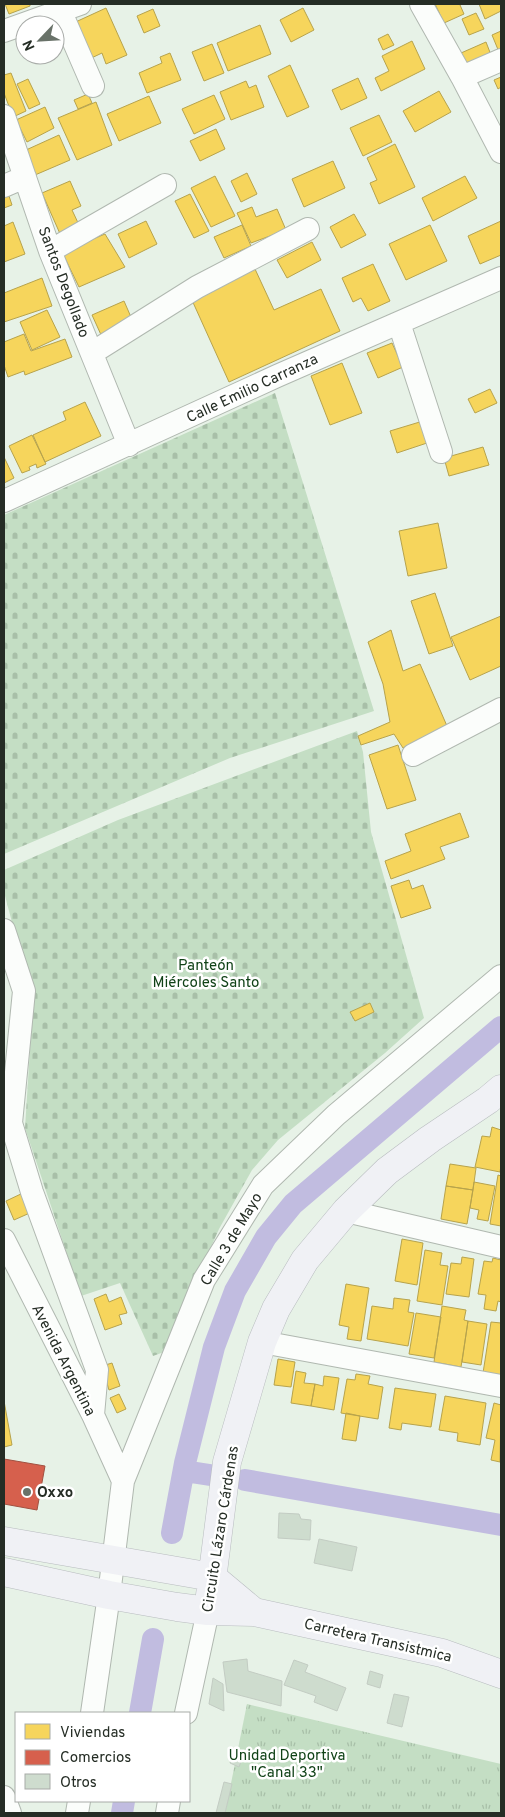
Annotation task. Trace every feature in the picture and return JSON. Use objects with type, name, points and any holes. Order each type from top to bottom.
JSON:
[{"type":"main road","name":"Circuito Lázaro Cárdenas","points":[[208,1611],[227,1462],[262,1342],[276,1309],[305,1260],[346,1211],[387,1171],[430,1139],[497,1097]]},
{"type":"main road","points":[[4,1541],[212,1577],[254,1612]]},
{"type":"main road","points":[[4,1572],[114,1595]]},
{"type":"main road","name":"Carretera Transistmica","points":[[114,1595],[208,1611],[254,1612],[442,1653],[501,1674]]},
{"type":"street","points":[[422,4],[501,152]]},
{"type":"street","points":[[4,32],[70,7],[93,86]]},
{"type":"street","points":[[462,76],[501,60]]},
{"type":"street","name":"Santos Degollado","points":[[4,116],[50,251],[129,445]]},
{"type":"street","points":[[4,186],[25,177]]},
{"type":"street","points":[[50,251],[165,185]]},
{"type":"street","points":[[92,353],[197,287],[308,229]]},
{"type":"street","name":"Calle Emilio Carranza","points":[[4,501],[277,376],[501,278]]},
{"type":"street","points":[[399,323],[441,452]]},
{"type":"street","points":[[413,755],[501,709]]},
{"type":"street","points":[[4,930],[24,991],[11,1124],[32,1192],[97,1370],[92,1415]]},
{"type":"street","name":"Calle 3 de Mayo","points":[[92,1712],[114,1595],[123,1481],[204,1280],[263,1185],[336,1115],[501,976]]},
{"type":"street","points":[[346,1211],[501,1246]]},
{"type":"street","name":"Avenida Argentina","points":[[4,1240],[123,1481]]},
{"type":"street","points":[[262,1342],[501,1386]]},
{"type":"street","name":"Circuito Lázaro Cárdenas","points":[[186,1712],[208,1611]]},
{"type":"street","points":[[4,1797],[10,1813]]},
{"type":"green space","points":[[275,393],[374,711],[230,758],[4,854],[4,515]]},
{"type":"green space","name":"Panteón Miércoles Santo","points":[[357,731],[363,752],[371,832],[424,1018],[385,1053],[278,1140],[252,1170],[219,1229],[164,1352],[153,1356],[120,1283],[81,1296],[25,1128],[33,1002],[4,892],[4,870],[118,820]]},
{"type":"green space","name":"Unidad Deportiva \"Canal 33\"","points":[[247,1704],[501,1764],[501,1813],[225,1813]]},
{"type":"building: Viviendas","points":[[5,4],[30,4],[30,6],[9,14]]},
{"type":"building: Viviendas","points":[[435,4],[463,4],[460,5],[464,14],[444,23]]},
{"type":"building: Viviendas","points":[[479,4],[501,4],[501,11],[485,19]]},
{"type":"building: Viviendas","points":[[106,8],[127,55],[106,64],[102,53],[85,61],[69,25]]},
{"type":"building: Viviendas","points":[[303,8],[314,30],[291,42],[280,20]]},
{"type":"building: Viviendas","points":[[153,9],[160,26],[144,33],[137,16]]},
{"type":"building: Viviendas","points":[[476,13],[484,29],[469,35],[462,19]]},
{"type":"building: Viviendas","points":[[260,25],[271,54],[228,71],[217,43]]},
{"type":"building: Viviendas","points":[[501,31],[501,51],[499,52],[492,35]]},
{"type":"building: Viviendas","points":[[388,34],[394,45],[383,50],[378,39]]},
{"type":"building: Viviendas","points":[[412,41],[425,69],[381,91],[375,78],[389,71],[382,56]]},
{"type":"building: Viviendas","points":[[486,42],[491,55],[467,66],[461,53]]},
{"type":"building: Viviendas","points":[[212,44],[224,73],[204,81],[192,52]]},
{"type":"building: Viviendas","points":[[170,53],[181,80],[147,93],[139,73],[162,63],[160,57]]},
{"type":"building: Viviendas","points":[[290,65],[309,107],[287,117],[268,76]]},
{"type":"building: Viviendas","points":[[11,73],[26,111],[13,117],[4,93],[4,75]]},
{"type":"building: Viviendas","points":[[501,77],[501,87],[498,89],[494,80]]},
{"type":"building: Viviendas","points":[[358,78],[367,98],[341,110],[332,90]]},
{"type":"building: Viviendas","points":[[28,79],[40,104],[29,109],[17,84]]},
{"type":"building: Viviendas","points":[[246,81],[249,88],[256,85],[264,107],[231,120],[220,92]]},
{"type":"building: Viviendas","points":[[439,91],[451,112],[415,132],[403,111]]},
{"type":"building: Viviendas","points":[[88,94],[92,103],[78,109],[74,100]]},
{"type":"building: Viviendas","points":[[214,95],[225,119],[194,134],[182,109]]},
{"type":"building: Viviendas","points":[[149,96],[161,123],[119,141],[107,114]]},
{"type":"building: Viviendas","points":[[96,102],[112,145],[77,160],[58,118]]},
{"type":"building: Viviendas","points":[[45,107],[54,128],[27,142],[16,120]]},
{"type":"building: Viviendas","points":[[379,115],[392,142],[363,156],[350,128]]},
{"type":"building: Viviendas","points":[[216,129],[225,149],[200,161],[190,141]]},
{"type":"building: Viviendas","points":[[59,135],[70,160],[35,175],[26,150]]},
{"type":"building: Viviendas","points":[[395,144],[415,187],[379,204],[370,183],[377,180],[367,158]]},
{"type":"building: Viviendas","points":[[333,161],[345,188],[304,207],[292,179]]},
{"type":"building: Viviendas","points":[[247,173],[257,194],[241,202],[231,181]]},
{"type":"building: Viviendas","points":[[215,176],[235,216],[211,227],[191,188]]},
{"type":"building: Viviendas","points":[[465,176],[477,198],[433,221],[422,198]]},
{"type":"building: Viviendas","points":[[70,181],[81,206],[72,210],[80,227],[61,236],[42,193]]},
{"type":"building: Viviendas","points":[[7,190],[12,205],[4,208],[4,192]]},
{"type":"building: Viviendas","points":[[190,194],[209,231],[194,238],[175,201]]},
{"type":"building: Viviendas","points":[[252,207],[256,217],[277,209],[286,230],[251,243],[237,213]]},
{"type":"building: Viviendas","points":[[354,214],[366,235],[341,248],[330,227]]},
{"type":"building: Viviendas","points":[[146,221],[157,244],[129,258],[118,234]]},
{"type":"building: Viviendas","points":[[501,221],[501,255],[480,264],[468,236]]},
{"type":"building: Viviendas","points":[[13,222],[25,254],[4,262],[4,226]]},
{"type":"building: Viviendas","points":[[242,225],[251,246],[224,258],[214,237]]},
{"type":"building: Viviendas","points":[[430,225],[447,261],[406,280],[389,244]]},
{"type":"building: Viviendas","points":[[105,234],[125,267],[79,287],[62,252]]},
{"type":"building: Viviendas","points":[[312,242],[321,260],[287,278],[277,260]]},
{"type":"building: Viviendas","points":[[373,264],[390,301],[368,311],[361,298],[353,302],[342,278]]},
{"type":"building: Viviendas","points":[[255,269],[274,310],[321,289],[340,331],[229,382],[191,298]]},
{"type":"building: Viviendas","points":[[42,278],[52,306],[4,322],[4,293]]},
{"type":"building: Viviendas","points":[[124,301],[134,324],[102,337],[92,315]]},
{"type":"building: Viviendas","points":[[47,310],[60,337],[32,350],[20,322]]},
{"type":"building: Viviendas","points":[[24,334],[31,351],[65,339],[72,357],[25,375],[24,371],[8,377],[4,365],[4,342]]},
{"type":"building: Viviendas","points":[[392,343],[403,367],[378,378],[367,353]]},
{"type":"building: Viviendas","points":[[342,363],[362,413],[330,425],[311,376]]},
{"type":"building: Viviendas","points":[[490,389],[497,403],[475,413],[468,399]]},
{"type":"building: Viviendas","points":[[85,402],[101,436],[45,462],[33,435],[66,420],[63,412]]},
{"type":"building: Viviendas","points":[[423,421],[430,442],[397,453],[390,431]]},
{"type":"building: Viviendas","points":[[32,435],[46,464],[37,468],[36,464],[29,467],[30,470],[22,473],[9,446]]},
{"type":"building: Viviendas","points":[[483,447],[489,465],[449,476],[444,458]]},
{"type":"building: Viviendas","points":[[4,457],[14,478],[4,483]]},
{"type":"building: Viviendas","points":[[438,523],[447,568],[408,576],[399,531]]},
{"type":"building: Viviendas","points":[[435,593],[453,646],[429,654],[411,601]]},
{"type":"building: Viviendas","points":[[501,616],[501,666],[470,680],[451,637]]},
{"type":"building: Viviendas","points":[[391,630],[403,671],[420,664],[447,726],[403,748],[394,734],[361,745],[358,736],[390,722],[383,684],[368,642]]},
{"type":"building: Viviendas","points":[[398,745],[416,800],[387,809],[369,755]]},
{"type":"building: Viviendas","points":[[460,813],[469,837],[440,847],[445,859],[391,879],[385,861],[411,851],[405,834]]},
{"type":"building: Viviendas","points":[[409,880],[412,889],[423,885],[431,908],[401,918],[391,886]]},
{"type":"building: Viviendas","points":[[370,1003],[374,1012],[355,1021],[350,1012]]},
{"type":"building: Viviendas","points":[[492,1127],[501,1130],[500,1172],[475,1167],[482,1136],[490,1137]]},
{"type":"building: Viviendas","points":[[450,1164],[476,1168],[473,1190],[446,1186]]},
{"type":"building: Viviendas","points":[[498,1175],[501,1176],[501,1226],[490,1224]]},
{"type":"building: Viviendas","points":[[474,1182],[495,1186],[488,1221],[477,1219],[479,1210],[470,1208]]},
{"type":"building: Viviendas","points":[[446,1186],[473,1190],[467,1224],[441,1219]]},
{"type":"building: Viviendas","points":[[23,1193],[32,1212],[14,1220],[6,1201]]},
{"type":"building: Viviendas","points":[[402,1239],[423,1243],[417,1285],[395,1281]]},
{"type":"building: Viviendas","points":[[425,1250],[442,1253],[440,1265],[448,1266],[442,1305],[417,1301]]},
{"type":"building: Viviendas","points":[[462,1257],[474,1259],[469,1297],[446,1294],[451,1263],[461,1264]]},
{"type":"building: Viviendas","points":[[493,1258],[501,1260],[501,1302],[498,1301],[496,1311],[484,1309],[486,1295],[478,1294],[484,1261],[492,1262]]},
{"type":"building: Viviendas","points":[[346,1284],[369,1288],[361,1341],[347,1339],[349,1327],[339,1325]]},
{"type":"building: Viviendas","points":[[106,1294],[109,1302],[121,1297],[127,1313],[119,1315],[122,1324],[105,1330],[94,1299]]},
{"type":"building: Viviendas","points":[[394,1298],[410,1300],[408,1312],[414,1313],[408,1346],[367,1339],[372,1306],[393,1309]]},
{"type":"building: Viviendas","points":[[442,1306],[466,1310],[464,1320],[468,1321],[461,1367],[434,1362]]},
{"type":"building: Viviendas","points":[[416,1313],[441,1317],[434,1358],[409,1354]]},
{"type":"building: Viviendas","points":[[468,1321],[487,1324],[481,1365],[462,1362]]},
{"type":"building: Viviendas","points":[[491,1322],[501,1323],[501,1376],[483,1373]]},
{"type":"building: Viviendas","points":[[278,1359],[295,1362],[291,1387],[274,1385]]},
{"type":"building: Viviendas","points":[[112,1363],[120,1386],[109,1390],[102,1366]]},
{"type":"building: Viviendas","points":[[296,1371],[306,1373],[304,1383],[315,1384],[311,1406],[291,1403]]},
{"type":"building: Viviendas","points":[[356,1374],[370,1376],[368,1384],[383,1387],[378,1419],[341,1413],[347,1379],[355,1380]]},
{"type":"building: Viviendas","points":[[324,1376],[339,1378],[334,1410],[311,1406],[315,1384],[323,1386]]},
{"type":"building: Viviendas","points":[[395,1388],[436,1394],[431,1427],[402,1423],[401,1430],[389,1428]]},
{"type":"building: Viviendas","points":[[119,1394],[126,1409],[117,1413],[110,1398]]},
{"type":"building: Viviendas","points":[[445,1396],[486,1403],[480,1445],[457,1441],[458,1433],[439,1430]]},
{"type":"building: Viviendas","points":[[4,1401],[12,1445],[4,1447]]},
{"type":"building: Viviendas","points":[[494,1403],[501,1405],[500,1462],[491,1460],[495,1440],[486,1438]]},
{"type":"building: Viviendas","points":[[346,1413],[360,1416],[356,1441],[342,1439]]},
{"type":"building: Comercios","points":[[4,1459],[45,1466],[37,1510],[4,1504]]},
{"type":"building: Otros","points":[[279,1513],[299,1514],[301,1519],[311,1520],[310,1540],[278,1538]]},
{"type":"building: Otros","points":[[319,1539],[357,1547],[352,1571],[314,1563]]},
{"type":"building: Otros","points":[[247,1659],[248,1671],[282,1681],[281,1706],[227,1692],[223,1662]]},
{"type":"building: Otros","points":[[294,1660],[308,1665],[305,1672],[346,1688],[337,1711],[314,1702],[316,1696],[284,1685]]},
{"type":"building: Otros","points":[[370,1671],[383,1675],[380,1688],[367,1684]]},
{"type":"building: Otros","points":[[213,1678],[223,1684],[224,1711],[209,1704]]},
{"type":"building: Otros","points":[[394,1694],[409,1697],[402,1727],[387,1723]]},
{"type":"building: Otros","points":[[233,1752],[243,1756],[239,1767],[230,1763]]},
{"type":"building: Otros","points":[[224,1782],[232,1784],[225,1813],[216,1813]]},
{"type":"waterway","points":[[172,1533],[185,1463],[214,1347],[235,1291],[266,1237],[293,1204],[501,1027]]},
{"type":"waterway","points":[[184,1471],[210,1475]]},
{"type":"waterway","points":[[245,1480],[501,1525]]},
{"type":"waterway","points":[[140,1712],[153,1639]]},
{"type":"waterway","points":[[122,1813],[124,1802]]},
{"type":"place","name":"Oxxo","points":[[27,1492]]}]
